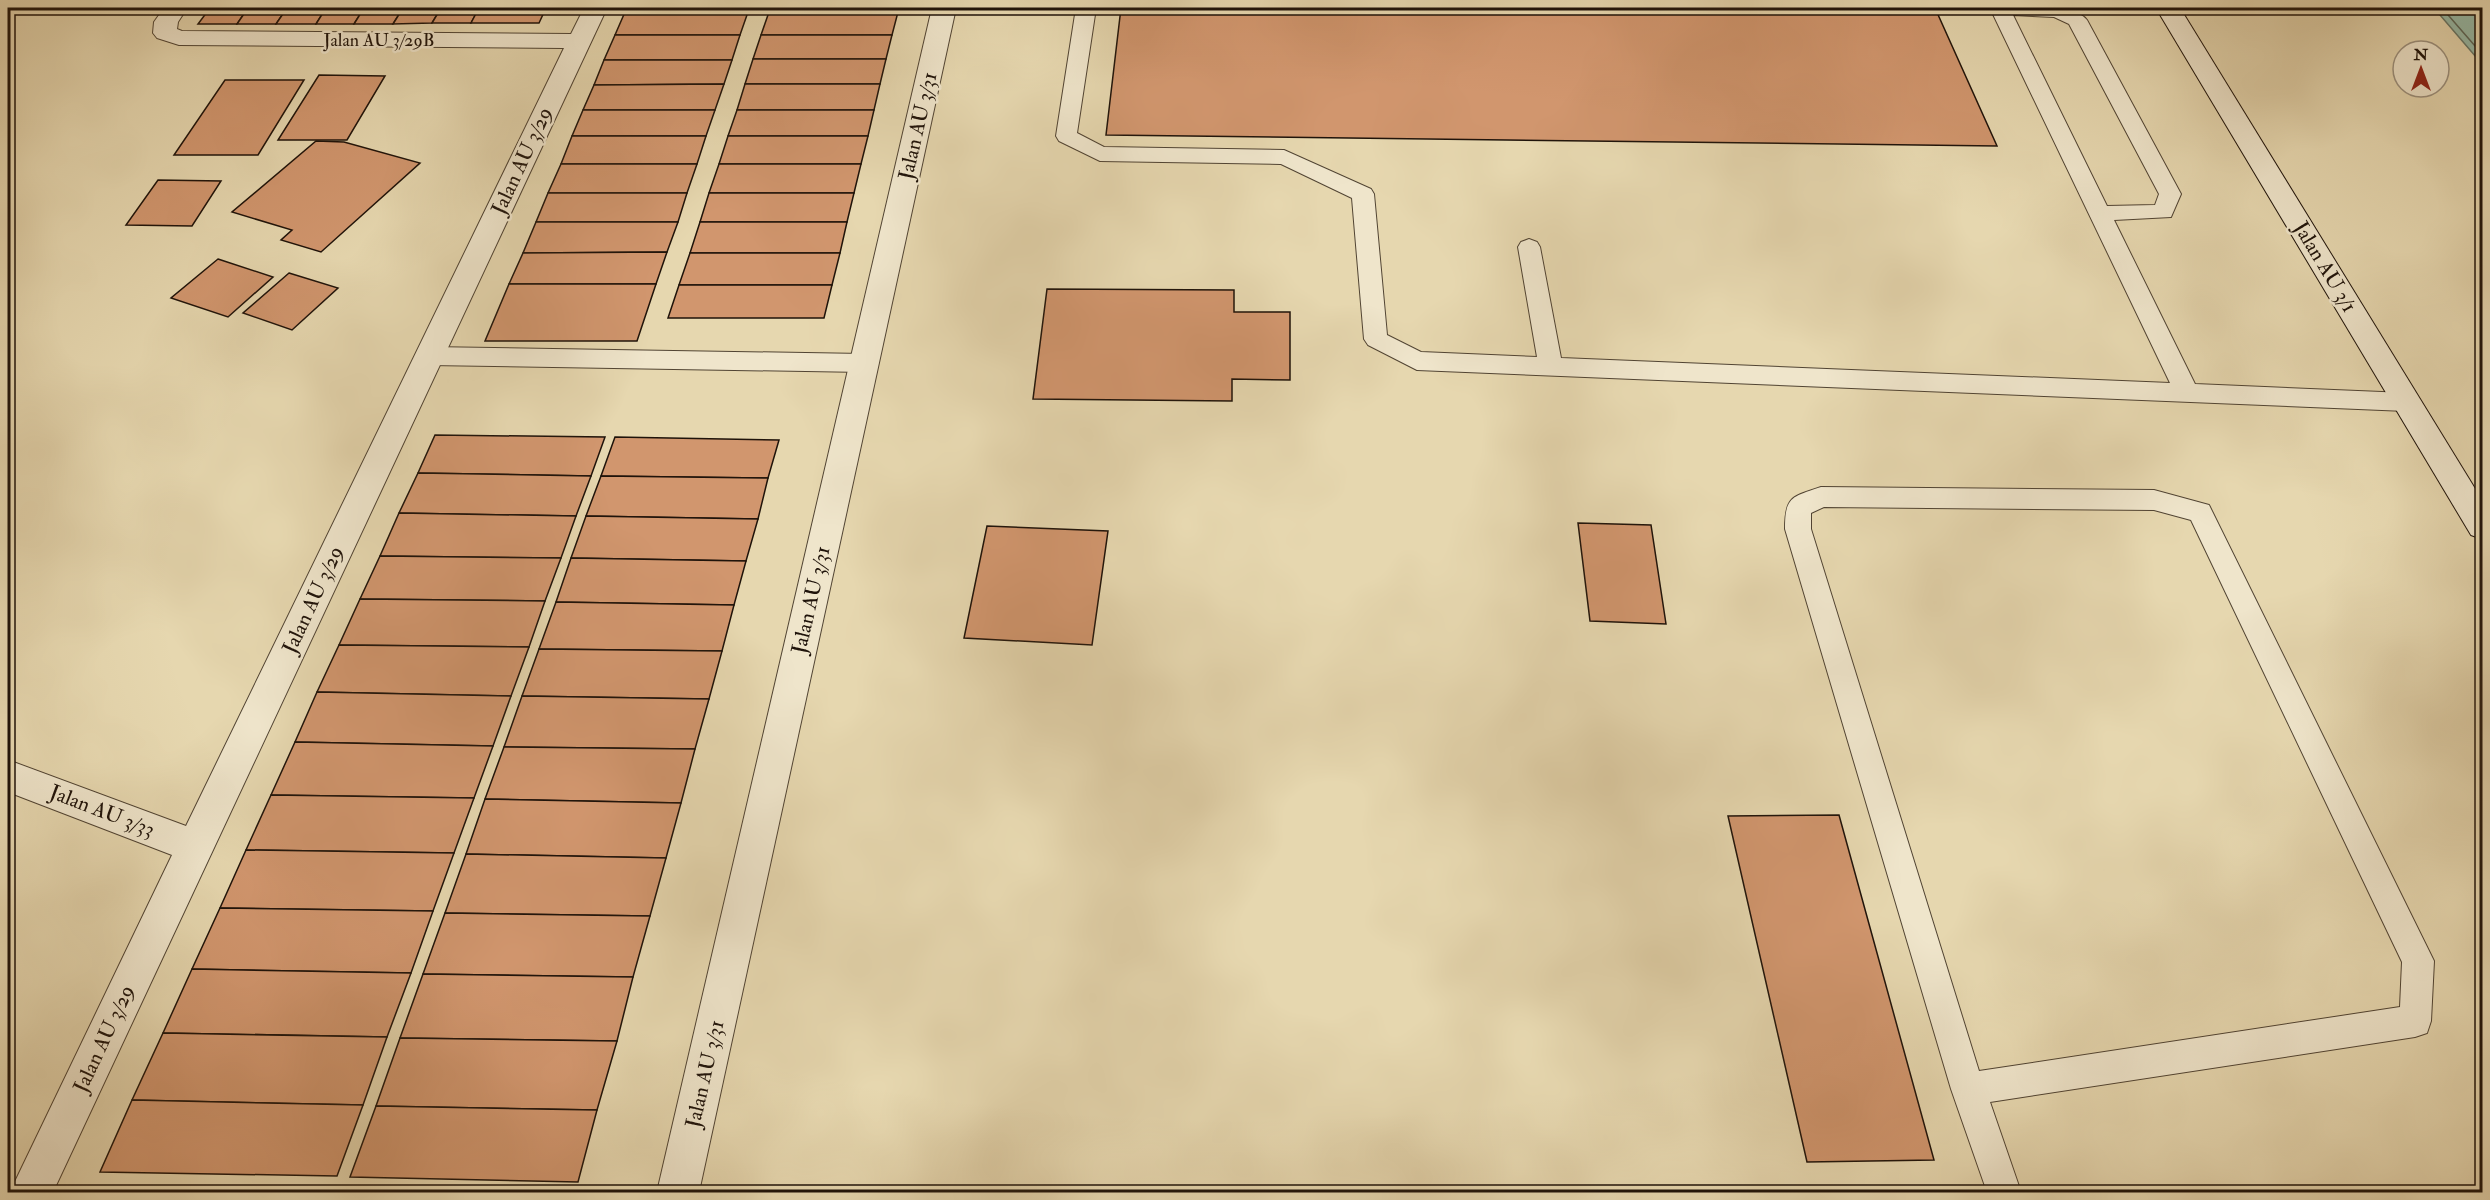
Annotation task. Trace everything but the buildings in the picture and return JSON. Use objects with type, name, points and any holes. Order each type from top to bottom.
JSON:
[{"type":"street","name":"Jalan AU 3/29B","points":[[176,8],[166,22],[165,33],[179,38],[579,41]]},
{"type":"street","name":"Jalan AU 3/29","points":[[31,1192],[595,8]]},
{"type":"street","name":"Jalan AU 3/31","points":[[678,1192],[944,8]]},
{"type":"street","name":"Jalan AU 3/1","points":[[2168,8],[2482,526]]},
{"type":"street","name":"Jalan AU 3/33","points":[[8,776],[196,847]]},
{"type":"lane","points":[[1086,8],[1066,136],[1100,154],[1284,157],[1363,194],[1376,339],[1417,361],[2406,402]]},
{"type":"lane","points":[[2100,213],[2163,212],[2170,194],[2077,20],[2057,11],[2001,8],[2100,213],[2187,393]]},
{"type":"lane","points":[[1529,247],[1550,366]]},
{"type":"lane","points":[[429,357],[864,363]]},
{"type":"lane","points":[[1968,1089],[2415,1021],[2418,961],[2200,512],[2154,500],[2024,498],[1821,496],[1797,508],[1798,529],[1968,1089],[2004,1192]]},
{"type":"water","points":[[2434,8],[2482,8],[2482,64]]}]
